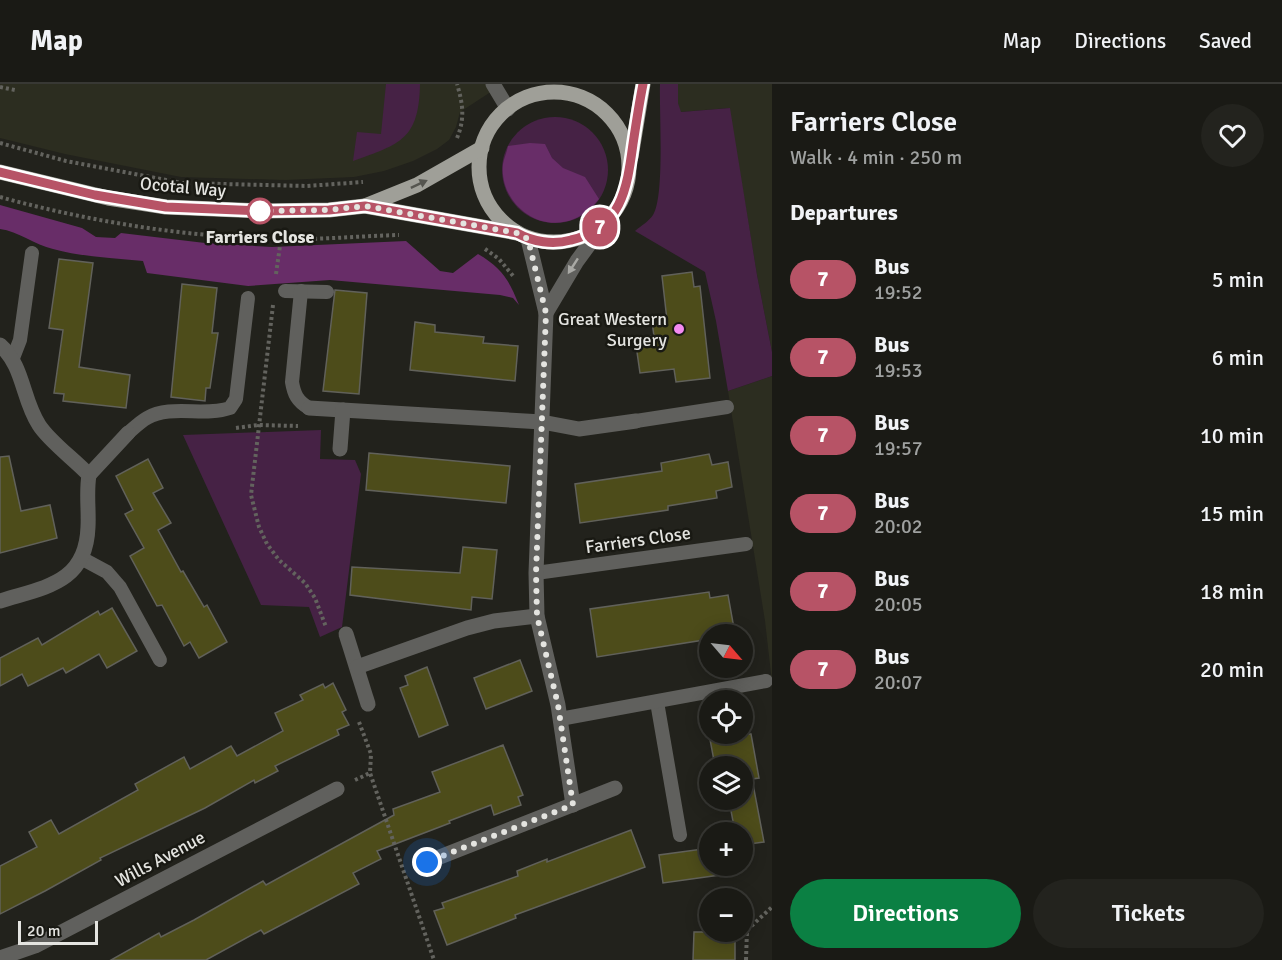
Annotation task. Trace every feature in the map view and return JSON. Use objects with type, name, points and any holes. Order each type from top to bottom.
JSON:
[{"type":"main road","points":[[559,92],[576,84]]},
{"type":"main road","points":[[630,169],[624,138],[606,112],[579,96],[559,92],[527,98],[508,109],[492,126],[482,148],[480,166],[483,192],[496,214],[522,236],[544,242],[566,242],[587,235],[605,223],[623,198],[630,169],[643,84]]},
{"type":"main road","name":"Ocotal Way","points":[[0,172],[82,192],[166,207],[262,211],[329,210],[365,206],[417,185],[482,148]]},
{"type":"main road","name":"Ocotal Way","points":[[365,206],[522,236]]},
{"type":"street","points":[[493,84],[508,109]]},
{"type":"street","points":[[546,313],[576,261],[605,223]]},
{"type":"street","points":[[522,236],[538,281],[546,313],[536,573],[537,616],[561,719],[573,805]]},
{"type":"street","points":[[0,345],[13,358],[39,426],[89,475]]},
{"type":"street","points":[[309,408],[542,422],[579,429],[636,421]]},
{"type":"street","points":[[340,449],[343,410]]},
{"type":"street","points":[[0,601],[60,582],[74,570],[85,549],[88,528],[89,475],[128,433]]},
{"type":"street","points":[[357,667],[467,628],[494,621],[537,616]]},
{"type":"street","points":[[346,634],[368,704]]},
{"type":"street","points":[[427,862],[615,788]]},
{"type":"street","name":"Wills Avenue","points":[[0,958],[35,946],[337,789]]},
{"type":"lane","points":[[13,358],[20,340],[32,254]]},
{"type":"lane","points":[[278,291],[327,292]]},
{"type":"lane","points":[[302,291],[292,382],[293,392],[301,403],[309,408]]},
{"type":"lane","points":[[128,433],[147,418],[162,412],[218,412],[230,408],[236,399],[248,298]]},
{"type":"lane","points":[[636,421],[727,407]]},
{"type":"lane","name":"Farriers Close","points":[[536,573],[746,544]]},
{"type":"lane","points":[[81,558],[107,572],[120,587],[160,660]]},
{"type":"lane","points":[[561,719],[766,681]]},
{"type":"lane","points":[[657,702],[680,835]]},
{"type":"path","points":[[452,145],[462,124],[461,96],[457,84]]},
{"type":"path","points":[[0,87],[15,90]]},
{"type":"path","points":[[0,143],[66,161],[182,183],[307,186],[374,180]]},
{"type":"path","points":[[0,197],[56,212],[160,231],[218,237],[281,239],[404,235]]},
{"type":"path","points":[[281,239],[278,291],[258,425],[252,495],[259,527],[267,544],[279,560],[305,583],[315,598],[327,630]]},
{"type":"path","points":[[477,246],[485,249],[508,267],[520,286],[538,281]]},
{"type":"path","points":[[231,428],[258,425],[307,426],[309,408]]},
{"type":"path","points":[[359,721],[371,754],[370,773],[434,960]]},
{"type":"path","points":[[746,960],[747,930],[772,907]]},
{"type":"shaded area","points":[[0,84],[503,84],[460,112],[449,140],[413,161],[384,171],[354,177],[285,180],[181,177],[65,154],[0,138]]},
{"type":"shaded area","points":[[386,84],[420,84],[416,117],[404,137],[395,144],[353,161],[357,132],[381,134]]},
{"type":"shaded area","points":[[660,84],[678,84],[678,103],[681,112],[730,108],[772,352],[772,376],[728,391],[705,272],[635,231],[653,215],[657,205],[661,152]]},
{"type":"shaded area","points":[[678,84],[772,84],[772,352],[729,108],[680,112]]},
{"type":"shaded area","points":[[555,117],[575,121],[592,133],[604,150],[608,170],[604,190],[592,207],[575,219],[555,223],[535,219],[518,207],[506,190],[502,170],[506,150],[518,133],[535,121]]},
{"type":"shaded area","points":[[530,143],[545,144],[552,158],[563,168],[585,177],[599,199],[588,211],[574,219],[560,223],[547,222],[535,218],[514,202],[503,178],[503,162],[508,146]]},
{"type":"shaded area","points":[[0,205],[82,228],[96,237],[115,238],[121,233],[205,243],[272,247],[406,241],[440,271],[453,273],[478,254],[504,275],[519,305],[513,298],[500,295],[330,280],[248,286],[147,273],[143,261],[64,252],[0,229]]},
{"type":"shaded area","points":[[772,376],[772,682],[765,621],[728,391]]},
{"type":"shaded area","points":[[321,430],[320,459],[355,460],[361,474],[342,627],[320,637],[309,607],[261,605],[183,435]]},
{"type":"building","points":[[59,259],[93,263],[79,367],[130,375],[126,408],[63,401],[64,394],[54,393],[63,330],[49,328]]},
{"type":"building","name":"Great Western Surgery","points":[[692,272],[694,287],[700,286],[710,378],[676,382],[674,369],[640,373],[635,338],[654,336],[652,322],[667,320],[662,276]]},
{"type":"building","points":[[182,284],[217,288],[212,333],[218,333],[210,388],[206,388],[205,401],[171,397]]},
{"type":"building","points":[[335,290],[367,293],[359,394],[323,391]]},
{"type":"building","points":[[415,322],[435,325],[435,332],[484,337],[483,343],[518,346],[515,381],[410,370]]},
{"type":"building","points":[[369,453],[510,466],[506,503],[366,490]]},
{"type":"building","points":[[709,454],[712,465],[728,462],[732,487],[716,491],[717,498],[668,506],[668,510],[580,523],[575,484],[662,471],[661,463]]},
{"type":"building","points":[[9,456],[21,511],[50,505],[57,538],[0,553],[0,457]]},
{"type":"building","points":[[148,459],[163,488],[153,493],[171,523],[158,530],[181,572],[183,571],[204,607],[207,605],[227,642],[199,658],[190,642],[184,646],[162,605],[157,606],[130,556],[144,548],[125,514],[133,510],[116,476]]},
{"type":"building","points":[[463,547],[497,550],[492,599],[472,597],[471,610],[350,595],[352,567],[460,573]]},
{"type":"building","points":[[709,592],[710,598],[728,595],[733,624],[699,624],[699,641],[597,657],[590,609]]},
{"type":"building","points":[[112,608],[137,651],[107,668],[99,654],[66,673],[63,668],[28,686],[22,674],[0,686],[0,658],[38,638],[42,645],[98,611],[100,615]]},
{"type":"building","points":[[520,660],[532,691],[486,709],[474,678]]},
{"type":"building","points":[[427,667],[448,725],[419,737],[400,688],[408,685],[405,676]]},
{"type":"building","points":[[333,683],[346,710],[342,712],[349,725],[337,730],[339,735],[275,766],[278,771],[255,783],[254,780],[205,808],[100,858],[101,860],[0,914],[0,866],[37,847],[29,832],[51,820],[59,834],[138,790],[135,784],[184,757],[190,769],[231,746],[237,756],[283,731],[275,713],[303,700],[300,695],[323,684],[325,688]]},
{"type":"building","points":[[711,744],[753,744],[759,778],[753,779],[753,756],[713,756]]},
{"type":"building","points":[[503,745],[523,795],[518,797],[521,805],[494,815],[491,805],[377,851],[381,859],[353,873],[359,884],[264,934],[261,930],[206,960],[111,960],[159,933],[161,937],[194,920],[263,881],[266,885],[394,815],[393,809],[440,792],[432,772]]},
{"type":"building","points":[[753,784],[764,842],[753,844],[753,822],[733,822],[731,810],[753,810]]},
{"type":"building","points":[[631,830],[645,867],[515,915],[516,918],[447,945],[434,911],[444,908],[442,903],[518,876],[517,871],[547,859],[547,862]]},
{"type":"building","points":[[699,850],[699,876],[713,876],[663,883],[659,855]]},
{"type":"building","points":[[694,932],[699,932],[699,942],[735,942],[735,960],[693,960]]},
{"type":"bus line","name":"7","points":[[0,172],[95,195],[166,207],[262,211],[329,210],[365,206],[517,233],[528,239],[544,242],[566,242],[587,235],[605,223],[623,198],[643,84]]},
{"type":"place","name":"Farriers Close","points":[[260,211]]},
{"type":"place","name":"Great Western Surgery","points":[[679,329]]},
{"type":"route","points":[[260,211],[329,210],[365,206],[517,233],[528,239],[546,313],[536,573],[537,616],[558,705],[573,805],[427,862]]}]
